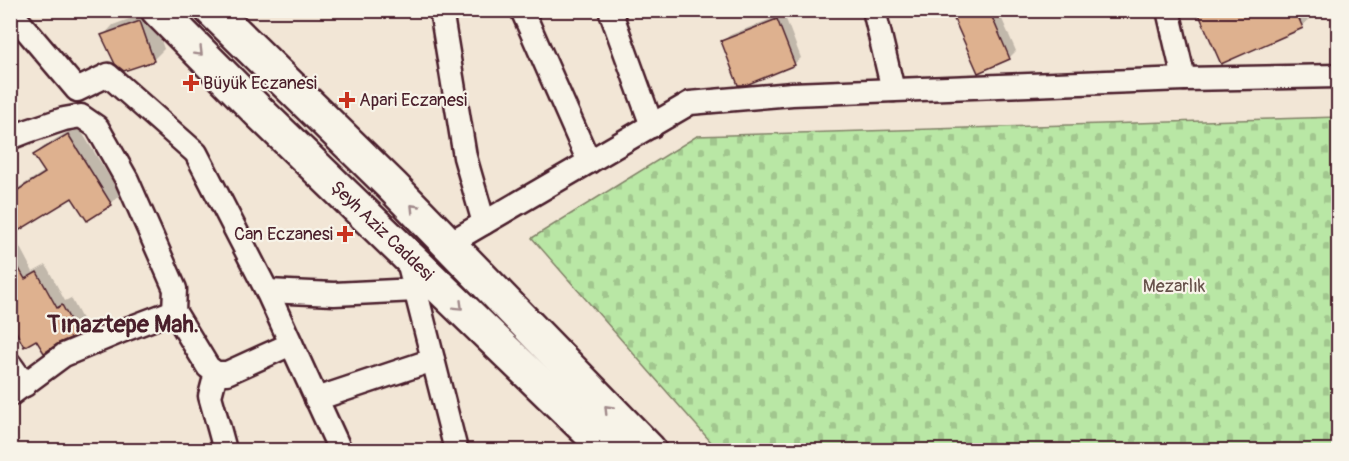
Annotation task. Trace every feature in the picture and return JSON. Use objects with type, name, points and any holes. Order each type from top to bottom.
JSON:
[{"type":"main road","name":"Şeyh Aziz Caddesi","points":[[158,10],[260,113],[608,450]]},
{"type":"main road","name":"Şeyh Aziz Caddesi","points":[[212,10],[392,186],[649,450]]},
{"type":"street","points":[[10,10],[77,90],[108,75],[196,153],[267,291],[340,450]]},
{"type":"street","points":[[441,10],[465,157],[484,223]]},
{"type":"street","points":[[522,10],[589,162]]},
{"type":"street","points":[[610,10],[652,126]]},
{"type":"street","points":[[874,10],[893,90]]},
{"type":"street","points":[[1168,10],[1184,79]]},
{"type":"street","points":[[448,244],[690,103],[792,94],[1184,79],[1338,76]]},
{"type":"street","points":[[10,138],[64,118],[81,116],[97,127],[127,180],[175,289],[174,311],[208,367],[216,373],[227,373],[291,344]]},
{"type":"street","points":[[407,255],[456,450]]},
{"type":"street","points":[[267,291],[334,294],[416,290]]},
{"type":"street","points":[[10,363],[18,390],[64,355],[174,311]]},
{"type":"street","points":[[316,399],[433,360]]},
{"type":"street","points":[[216,373],[210,396],[225,450]]},
{"type":"green space","name":"Mezarlık","points":[[1338,117],[1338,450],[718,450],[532,238],[697,136]]},
{"type":"building","points":[[950,10],[989,10],[1010,59],[978,73]]},
{"type":"building","points":[[1197,10],[1295,10],[1303,28],[1221,64]]},
{"type":"building","points":[[777,19],[795,65],[746,85],[738,85],[721,41]]},
{"type":"building","points":[[140,21],[154,61],[124,71],[115,64],[101,35]]},
{"type":"building","points":[[68,134],[112,205],[87,221],[72,198],[10,236],[10,195],[45,173],[33,155]]},
{"type":"building","points":[[10,253],[25,279],[37,272],[57,308],[62,305],[78,335],[59,343],[44,353],[36,340],[24,347],[10,320]]},
{"type":"place","name":"Büyük Eczanesi","points":[[191,83]]},
{"type":"place","name":"Apari Eczanesi","points":[[347,100]]},
{"type":"place","name":"Can Eczanesi","points":[[345,234]]},
{"type":"district","name":"Tınaztepe Mah.","points":[[123,324]]}]
